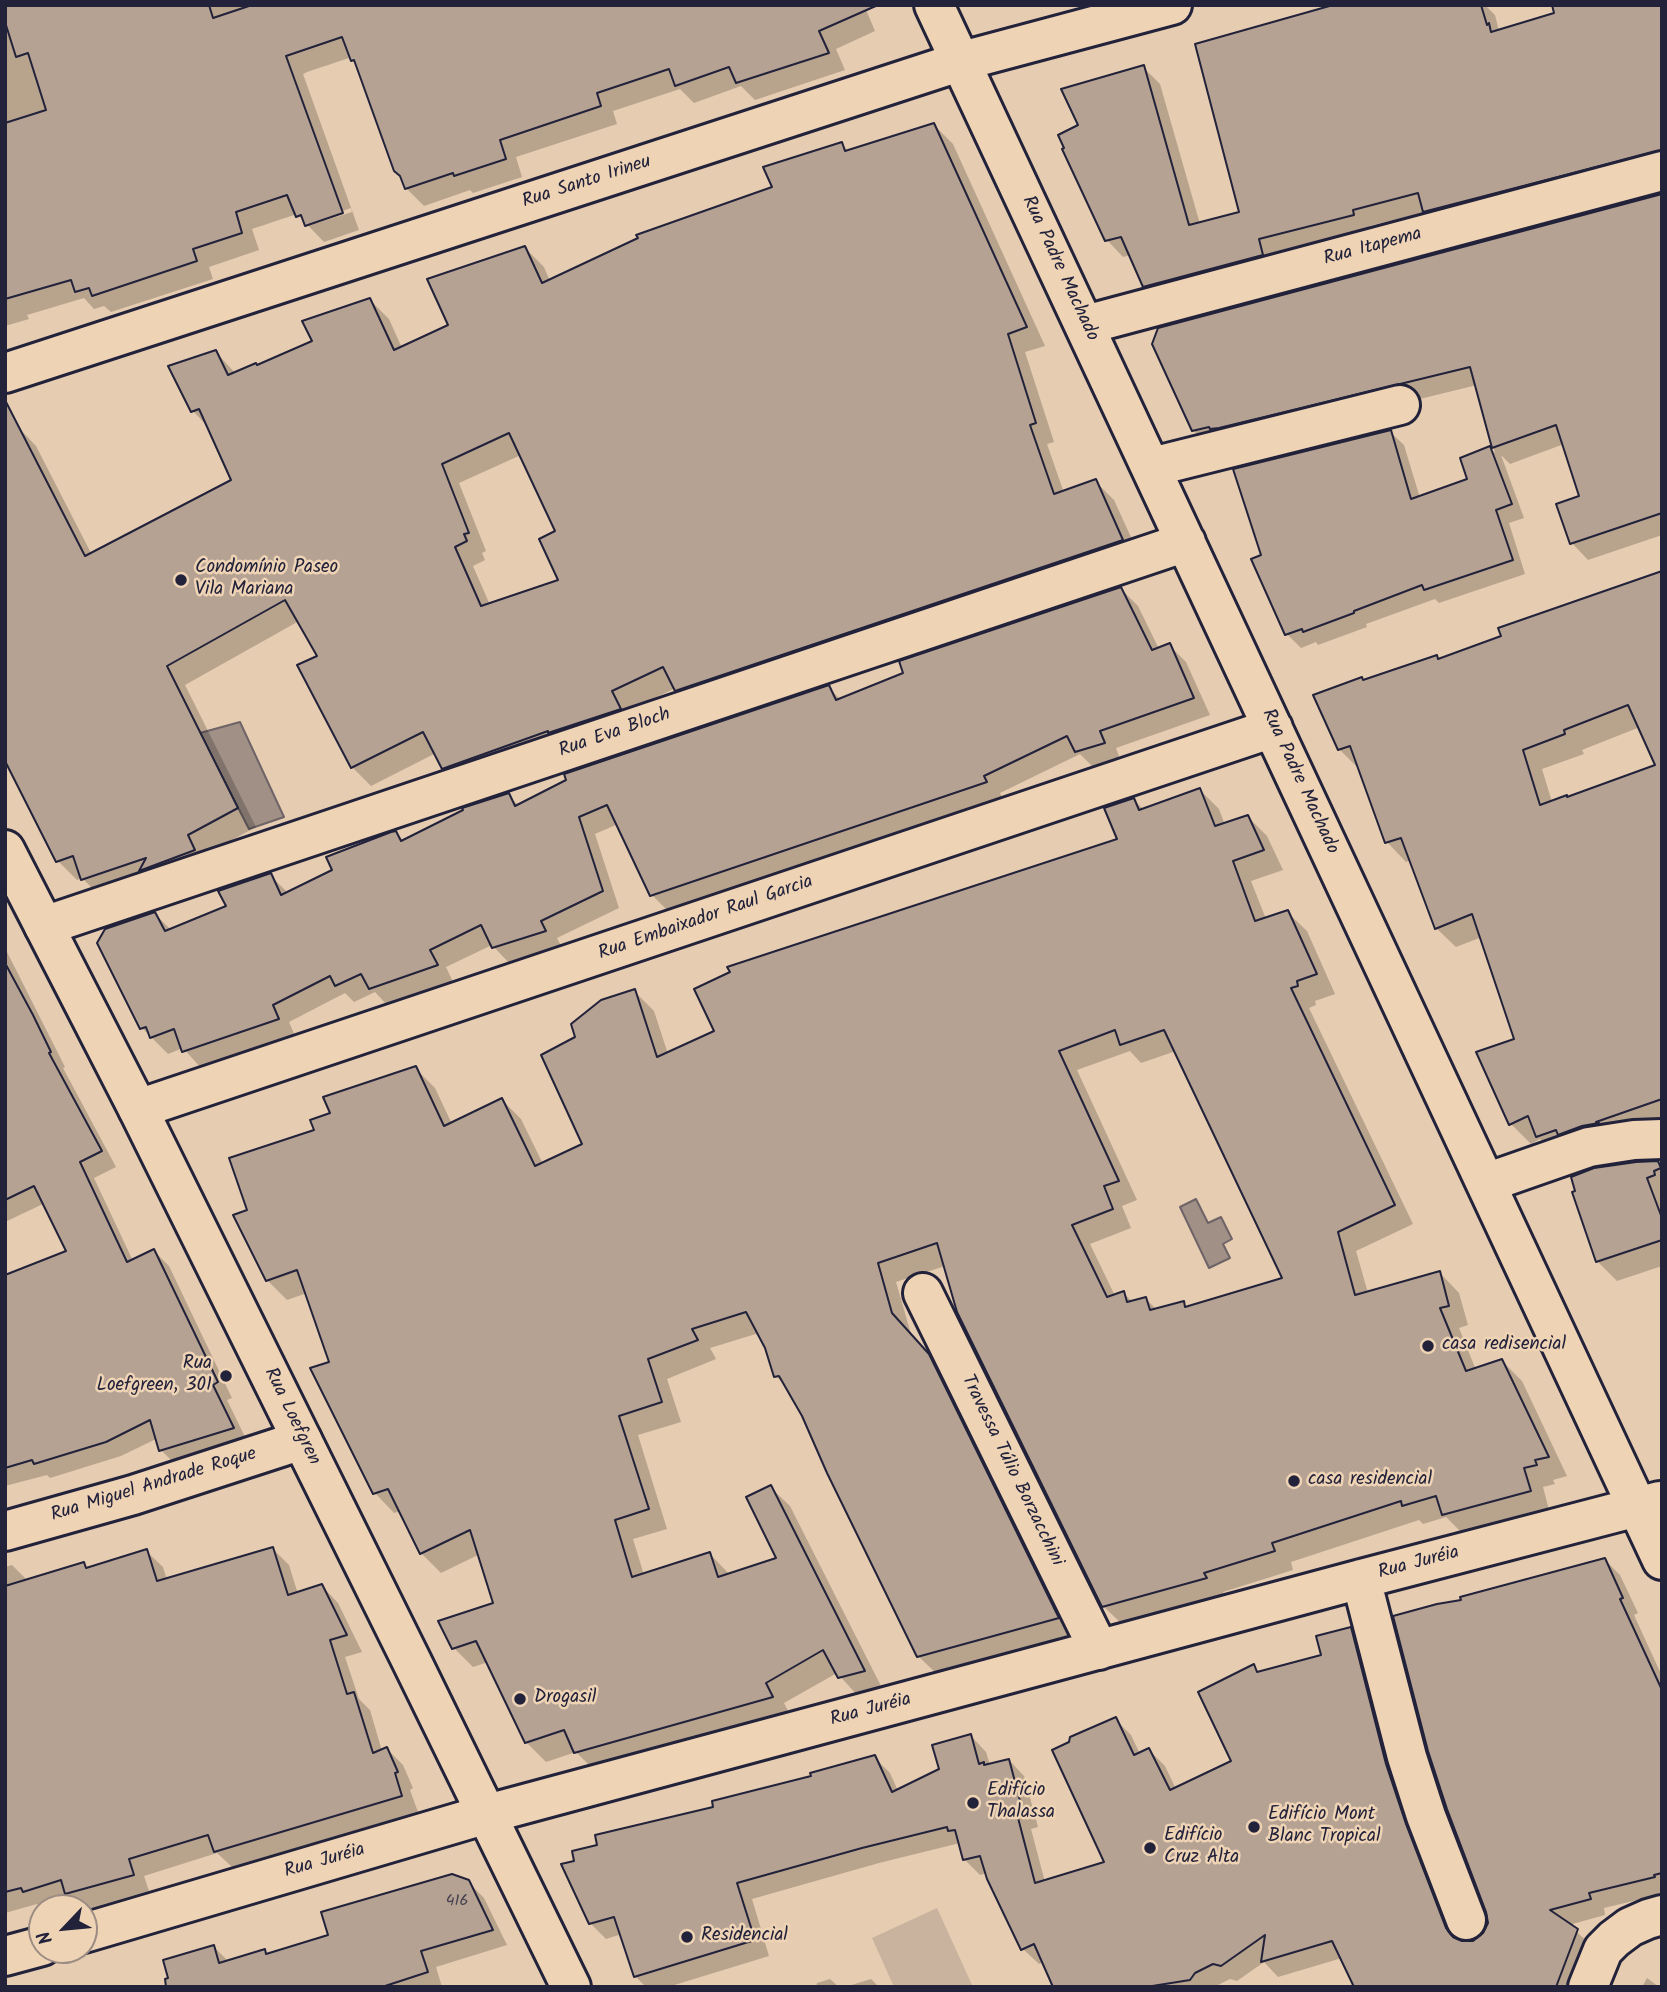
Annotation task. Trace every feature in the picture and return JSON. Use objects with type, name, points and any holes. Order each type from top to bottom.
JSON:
[{"type":"street","name":"Rua Padre Machado","points":[[934,5],[1486,1183],[1650,1503],[1662,1560]]},
{"type":"street","name":"Rua Santo Irineu","points":[[5,373],[962,61],[1172,5]]},
{"type":"street","name":"Rua Itapema","points":[[1085,326],[1662,171]]},
{"type":"street","points":[[1152,467],[1400,405]]},
{"type":"street","name":"Rua Eva Bloch","points":[[44,926],[1186,542]]},
{"type":"street","name":"Rua Embaixador Raul Garcia","points":[[138,1109],[1273,728]]},
{"type":"street","name":"Rua Loefgren","points":[[5,850],[138,1109],[571,1987]]},
{"type":"street","points":[[1486,1183],[1589,1147],[1662,1139]]},
{"type":"street","name":"Travessa Túlio Borzacchini","points":[[923,1293],[1099,1650]]},
{"type":"street","name":"Rua Miguel Andrade Roque","points":[[5,1531],[133,1495],[302,1440]]},
{"type":"street","name":"Rua Juréia","points":[[98,1929],[487,1814],[1650,1503]]},
{"type":"street","points":[[1360,1579],[1407,1757],[1426,1816],[1466,1920]]},
{"type":"street","points":[[1588,1987],[1603,1951],[1614,1939],[1630,1927],[1662,1915]]},
{"type":"street","points":[[5,1956],[28,1950]]},
{"type":"shaded area","points":[[240,722],[284,817],[249,829],[200,733]]},
{"type":"shaded area","points":[[1196,1199],[1208,1223],[1221,1217],[1232,1239],[1223,1244],[1230,1258],[1209,1268],[1180,1207]]},
{"type":"shaded area","points":[[937,1908],[973,1987],[894,1987],[872,1938]]},
{"type":"building","points":[[5,5],[209,5],[213,18],[252,5],[878,5],[819,31],[829,53],[736,83],[729,67],[675,86],[669,69],[597,93],[601,106],[500,140],[506,159],[405,189],[400,176],[394,171],[354,60],[351,61],[342,37],[286,56],[343,213],[305,226],[301,215],[296,217],[287,195],[236,212],[242,233],[193,249],[197,261],[92,296],[89,288],[75,292],[71,280],[5,299],[5,123],[46,110],[28,53],[16,57],[5,22]]},
{"type":"building","points":[[1333,5],[1481,5],[1491,32],[1554,13],[1552,5],[1662,5],[1662,150],[1423,212],[1418,193],[1353,210],[1354,215],[1259,239],[1263,255],[1143,287],[1121,237],[1105,241],[1062,149],[1064,148],[1058,135],[1078,125],[1061,89],[1144,65],[1189,225],[1239,212],[1195,44]]},
{"type":"building","points":[[934,123],[1027,327],[1008,334],[1036,423],[1030,425],[1054,494],[1096,479],[1123,540],[675,691],[663,667],[612,691],[621,709],[548,731],[442,769],[423,732],[351,768],[297,665],[317,656],[285,600],[167,666],[238,808],[188,835],[195,850],[139,871],[146,858],[81,880],[73,856],[56,862],[5,761],[5,400],[85,556],[231,480],[199,409],[191,412],[168,366],[216,350],[228,375],[312,341],[302,321],[370,298],[394,350],[448,325],[427,279],[525,246],[542,283],[638,238],[636,235],[772,187],[763,167],[842,142],[845,151]],"holes":[[[509,433],[555,531],[539,539],[558,580],[481,606],[455,547],[467,541],[464,534],[469,533],[442,464]]]},
{"type":"building","points":[[1662,194],[1662,513],[1570,544],[1556,504],[1579,496],[1556,425],[1492,448],[1470,367],[1219,428],[1192,431],[1152,344],[1158,328]]},
{"type":"building","points":[[1391,430],[1411,499],[1467,479],[1460,458],[1490,446],[1512,504],[1496,510],[1513,560],[1424,590],[1422,585],[1303,632],[1302,629],[1285,635],[1251,559],[1261,555],[1233,469]]},
{"type":"building","points":[[1662,571],[1662,1099],[1558,1135],[1556,1130],[1536,1137],[1528,1116],[1509,1125],[1476,1052],[1514,1039],[1472,914],[1435,929],[1401,838],[1385,843],[1350,746],[1338,750],[1313,695],[1437,655],[1438,659],[1501,636],[1498,628]],"holes":[[[1628,705],[1655,765],[1540,805],[1523,750],[1565,734],[1564,730]]]},
{"type":"building","points":[[1121,587],[1152,650],[1170,643],[1194,698],[1100,731],[1105,743],[1075,752],[1067,736],[984,776],[987,782],[650,896],[607,805],[579,817],[603,891],[541,921],[546,931],[492,948],[481,925],[430,950],[438,965],[369,989],[361,974],[335,986],[330,976],[273,1005],[279,1019],[182,1052],[174,1029],[150,1038],[146,1027],[140,1029],[97,943],[105,929],[155,912],[165,931],[226,906],[218,891],[271,873],[281,895],[332,870],[326,857],[391,832],[396,831],[401,841],[463,810],[462,808],[509,793],[515,806],[566,780],[564,774],[829,685],[836,700],[903,673],[899,661]]},
{"type":"building","points":[[1200,788],[1215,826],[1248,815],[1264,850],[1233,861],[1255,921],[1288,910],[1317,974],[1297,981],[1298,986],[1291,988],[1395,1205],[1338,1232],[1355,1295],[1440,1271],[1449,1306],[1440,1308],[1466,1371],[1502,1359],[1549,1457],[1535,1460],[1537,1465],[1524,1468],[1531,1491],[1442,1515],[1436,1496],[1402,1506],[1401,1501],[1272,1543],[1275,1551],[1204,1573],[1207,1578],[1102,1607],[957,1312],[937,1243],[878,1263],[892,1313],[929,1354],[1059,1618],[917,1657],[802,1416],[779,1376],[774,1377],[765,1348],[746,1312],[692,1329],[698,1340],[648,1359],[662,1402],[619,1416],[649,1509],[615,1520],[632,1577],[710,1552],[718,1577],[776,1558],[746,1497],[771,1485],[865,1671],[838,1678],[823,1650],[766,1683],[773,1697],[574,1753],[564,1730],[525,1743],[476,1641],[452,1649],[438,1621],[493,1603],[470,1530],[420,1554],[388,1489],[373,1494],[310,1368],[329,1362],[297,1270],[266,1281],[233,1215],[247,1210],[229,1158],[314,1130],[310,1120],[330,1113],[323,1097],[416,1066],[444,1126],[502,1098],[535,1166],[582,1144],[541,1055],[575,1037],[571,1024],[601,1000],[635,989],[657,1057],[714,1031],[694,989],[730,972],[727,967],[1117,839],[1104,808],[1134,798],[1139,810]],"holes":[[[1115,1030],[1120,1045],[1164,1030],[1282,1278],[1185,1307],[1184,1301],[1150,1310],[1146,1297],[1127,1302],[1124,1291],[1107,1297],[1072,1225],[1113,1209],[1104,1186],[1119,1181],[1059,1051]]]},
{"type":"building","points":[[5,963],[33,1015],[51,1052],[49,1053],[102,1151],[80,1162],[127,1262],[154,1249],[218,1382],[213,1385],[234,1428],[159,1451],[150,1420],[106,1442],[34,1464],[32,1460],[5,1468],[5,1275],[66,1251],[34,1186],[5,1200]]},
{"type":"building","points":[[1658,1161],[1661,1168],[1654,1171],[1655,1175],[1647,1178],[1662,1218],[1662,1240],[1596,1262],[1572,1192],[1575,1191],[1571,1177],[1594,1168]]},
{"type":"building","points":[[273,1547],[288,1595],[322,1584],[347,1635],[330,1640],[347,1694],[354,1692],[373,1753],[387,1747],[398,1772],[395,1773],[402,1796],[214,1852],[208,1835],[129,1859],[134,1875],[65,1894],[61,1880],[23,1892],[21,1888],[5,1892],[5,1586],[84,1562],[86,1568],[147,1549],[157,1581]]},
{"type":"building","points":[[1605,1558],[1623,1598],[1620,1599],[1662,1690],[1662,1873],[1589,1893],[1591,1899],[1550,1910],[1578,1929],[1556,1987],[1354,1987],[1332,1941],[1261,1962],[1265,1935],[1221,1966],[1213,1964],[1195,1973],[1190,1980],[1146,1987],[1053,1987],[1034,1944],[1021,1950],[987,1879],[980,1856],[963,1860],[955,1830],[948,1831],[947,1827],[737,1883],[755,1940],[634,1977],[614,1917],[589,1924],[561,1864],[574,1861],[572,1851],[597,1845],[595,1835],[713,1807],[712,1801],[811,1776],[810,1773],[875,1755],[892,1792],[939,1769],[932,1745],[971,1734],[979,1764],[1009,1759],[1023,1812],[1017,1814],[1035,1883],[1104,1862],[1052,1750],[1069,1742],[1070,1737],[1116,1717],[1134,1755],[1149,1748],[1170,1790],[1231,1761],[1198,1692],[1254,1664],[1257,1672],[1321,1655],[1316,1636],[1351,1627],[1386,1764],[1446,1928],[1453,1937],[1462,1941],[1473,1941],[1483,1933],[1488,1923],[1486,1912],[1428,1751],[1393,1616],[1461,1600],[1460,1597]]},
{"type":"building","points":[[452,1874],[469,1880],[493,1930],[421,1951],[428,1972],[382,1987],[166,1987],[165,1979],[168,1978],[163,1960],[214,1945],[219,1963],[265,1949],[266,1954],[328,1935],[321,1912]]},
{"type":"place","name":"Condomínio Paseo Vila Mariana","points":[[181,580]]},
{"type":"place","name":"casa redisencial","points":[[1428,1346]]},
{"type":"place","name":"Rua Loefgreen, 301","points":[[226,1376]]},
{"type":"place","name":"casa residencial","points":[[1294,1481]]},
{"type":"place","name":"Drogasil","points":[[520,1699]]},
{"type":"place","name":"Edifício Thalassa","points":[[973,1803]]},
{"type":"place","name":"Edifício Mont Blanc Tropical","points":[[1254,1827]]},
{"type":"place","name":"Edifício Cruz Alta","points":[[1150,1848]]},
{"type":"place","name":"Residencial","points":[[687,1937]]}]
